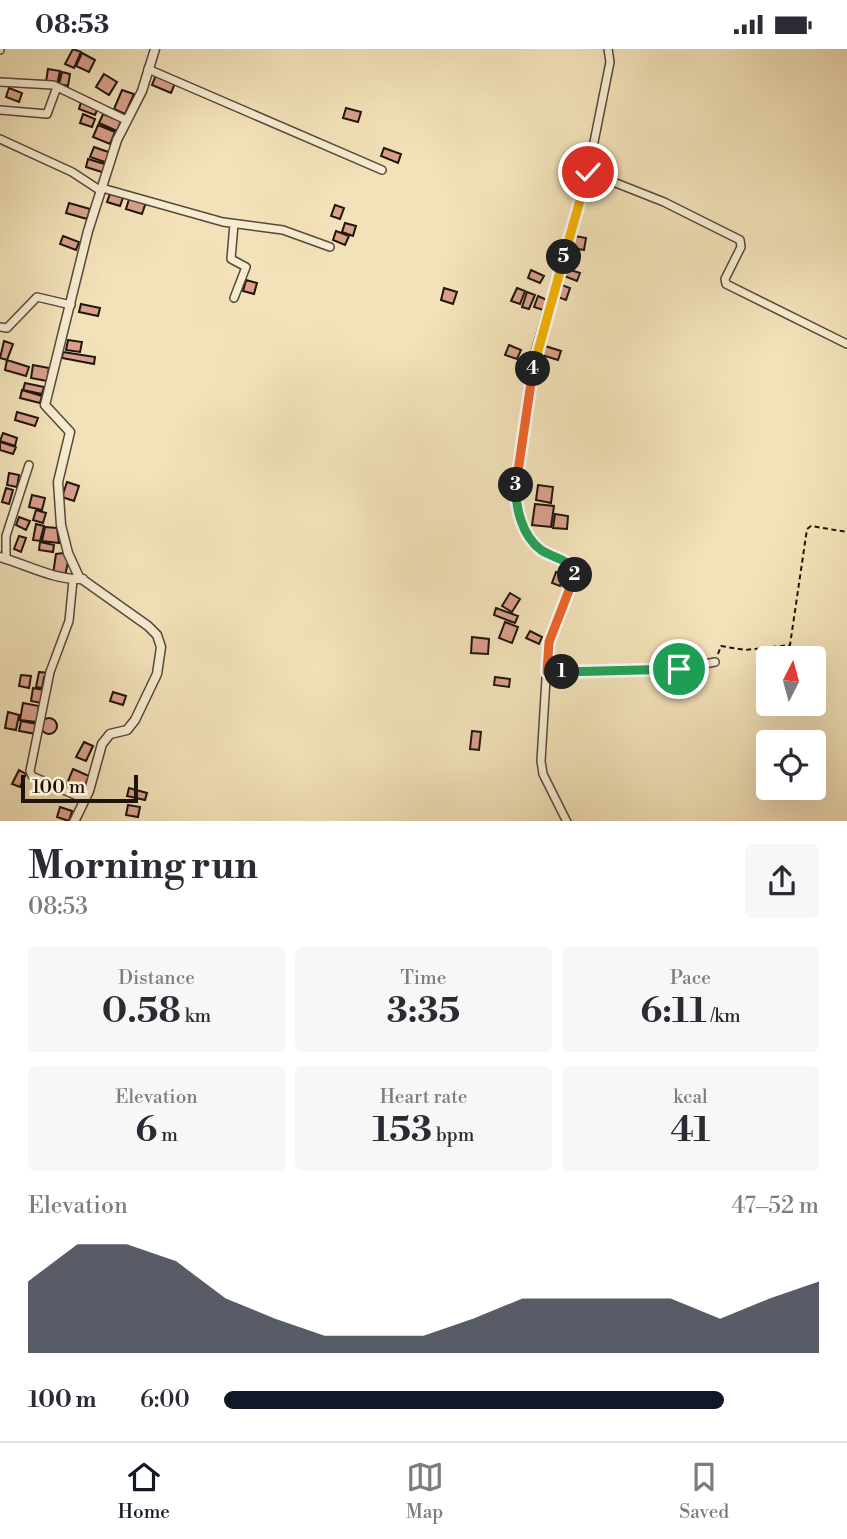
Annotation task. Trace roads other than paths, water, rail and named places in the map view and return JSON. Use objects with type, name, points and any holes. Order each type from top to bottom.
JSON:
[{"type":"street","points":[[74,821],[102,744],[110,734],[127,730],[135,720],[162,657],[157,635],[149,626],[83,579],[68,553],[58,504],[58,482],[70,432],[45,405],[55,352],[71,305],[101,189],[126,120],[142,91],[155,49]]},
{"type":"street","points":[[567,821],[541,767],[549,642],[575,573],[571,565],[533,543],[517,507],[516,485],[537,346],[588,172],[610,62],[608,49]]},
{"type":"street","points":[[148,69],[382,170]]},
{"type":"street","points":[[0,82],[57,87],[126,120]]},
{"type":"street","points":[[0,111],[47,114],[57,87]]},
{"type":"street","points":[[0,139],[72,172],[101,189],[234,224],[283,230],[330,247]]},
{"type":"street","points":[[588,172],[664,202],[740,240],[741,247],[725,279],[726,284],[847,344]]},
{"type":"street","points":[[234,224],[231,259],[246,268],[234,298]]},
{"type":"street","points":[[0,327],[8,328],[37,297],[71,305]]},
{"type":"street","points":[[29,465],[6,536],[3,558],[42,573],[73,580],[83,579]]},
{"type":"street","points":[[73,580],[69,621],[50,672],[30,772],[32,776],[84,799]]},
{"type":"street","points":[[547,672],[679,669],[715,662]]}]
